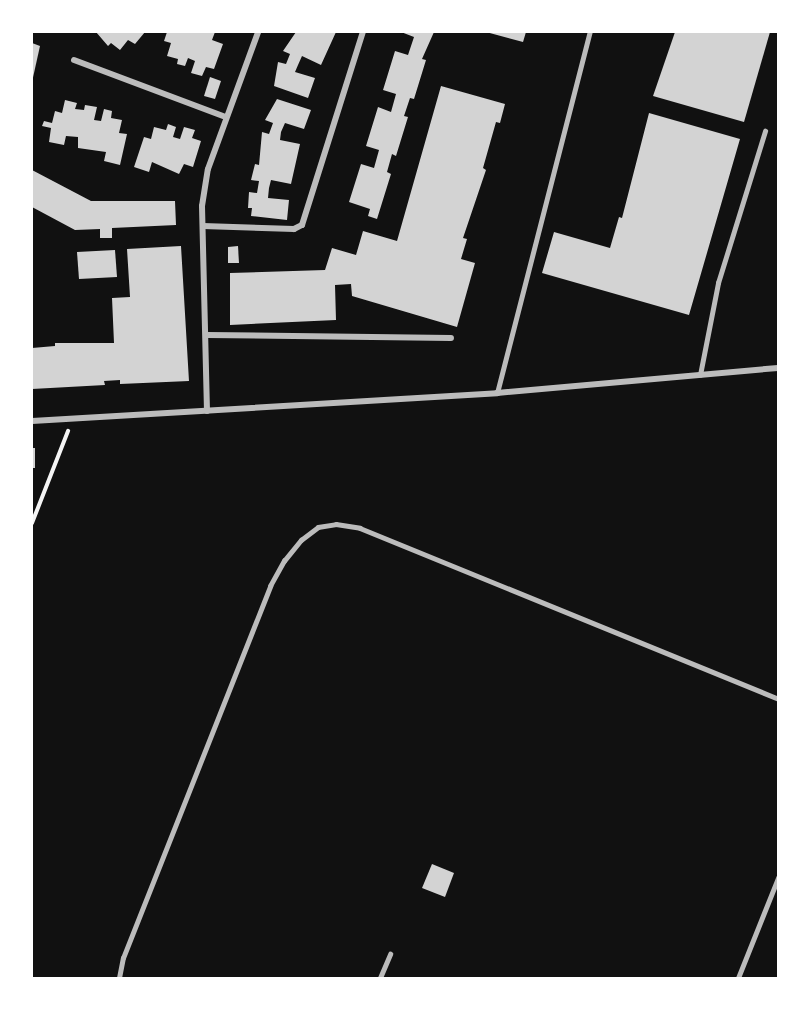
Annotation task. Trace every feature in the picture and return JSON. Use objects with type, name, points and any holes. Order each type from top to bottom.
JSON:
[{"type":"street","points":[[207,411],[203,226],[208,169],[258,32]]},
{"type":"street","points":[[203,226],[294,229],[302,225],[363,32]]},
{"type":"street","points":[[74,60],[226,117]]},
{"type":"street","points":[[207,335],[451,338]]},
{"type":"street","points":[[32,421],[497,393],[778,368]]},
{"type":"lane","points":[[497,393],[590,32]]},
{"type":"lane","points":[[700,375],[718,283],[765,131]]},
{"type":"lane","points":[[119,978],[123,958],[270,586],[295,547],[318,528],[336,524],[360,528],[778,699]]},
{"type":"lane","points":[[738,978],[778,878]]},
{"type":"lane","points":[[380,978],[390,954]]},
{"type":"path","points":[[32,523],[73,419]]},
{"type":"building","points":[[96,32],[145,32],[135,44],[128,40],[120,50],[111,43],[108,46]]},
{"type":"building","points":[[167,32],[215,32],[212,40],[223,44],[214,69],[206,67],[202,76],[191,73],[195,61],[188,58],[185,66],[177,64],[178,59],[167,56],[171,43],[164,41]]},
{"type":"building","points":[[296,32],[336,32],[321,65],[302,56],[295,72],[315,78],[308,98],[274,86],[278,62],[286,64],[290,54],[283,51]]},
{"type":"building","points":[[401,32],[434,32],[422,59],[426,60],[414,99],[410,98],[404,116],[408,117],[396,156],[392,154],[387,172],[391,174],[377,219],[368,216],[370,209],[349,202],[361,164],[374,168],[379,150],[366,146],[378,107],[391,112],[396,94],[383,90],[395,51],[408,55],[414,37]]},
{"type":"building","points":[[486,32],[526,32],[523,42]]},
{"type":"building","points":[[675,32],[770,32],[744,122],[653,96]]},
{"type":"building","points":[[32,43],[40,46],[32,82]]},
{"type":"building","points":[[210,77],[221,81],[215,99],[204,96]]},
{"type":"building","points":[[441,86],[505,104],[500,123],[496,122],[483,168],[486,170],[463,238],[467,239],[461,259],[475,263],[457,327],[352,296],[351,284],[335,285],[336,320],[230,325],[230,273],[325,270],[332,248],[356,255],[363,231],[397,241]]},
{"type":"building","points":[[277,99],[311,110],[304,129],[285,123],[281,132],[280,140],[300,144],[291,184],[271,180],[269,188],[268,198],[289,200],[287,220],[251,216],[252,208],[248,208],[249,192],[257,193],[259,181],[251,180],[255,164],[259,165],[262,132],[269,134],[273,123],[265,120]]},
{"type":"building","points":[[65,100],[77,103],[75,109],[84,110],[85,105],[97,107],[94,120],[101,121],[104,109],[112,111],[111,118],[122,120],[119,133],[127,134],[120,165],[104,161],[106,152],[78,148],[78,137],[66,136],[64,145],[49,142],[51,128],[42,126],[44,121],[52,123],[55,111],[62,113]]},
{"type":"building","points":[[649,113],[740,139],[689,315],[542,273],[554,232],[610,248],[619,217],[622,218]]},
{"type":"building","points":[[168,124],[176,127],[173,137],[180,139],[184,127],[195,130],[192,138],[201,141],[193,167],[184,164],[179,174],[152,162],[149,172],[134,167],[144,137],[151,139],[154,127],[166,130]]},
{"type":"building","points":[[32,170],[91,201],[175,201],[176,225],[112,228],[112,238],[100,238],[100,229],[75,230],[32,207]]},
{"type":"building","points":[[181,246],[189,381],[120,384],[120,380],[104,381],[105,385],[32,389],[32,348],[55,346],[55,343],[114,343],[112,298],[130,297],[127,249]]},
{"type":"building","points":[[238,246],[239,263],[228,263],[228,247]]},
{"type":"building","points":[[115,250],[117,277],[79,279],[77,252]]},
{"type":"building","points":[[32,448],[35,448],[35,468],[32,468]]},
{"type":"building","points":[[432,864],[454,873],[445,897],[422,888]]}]
